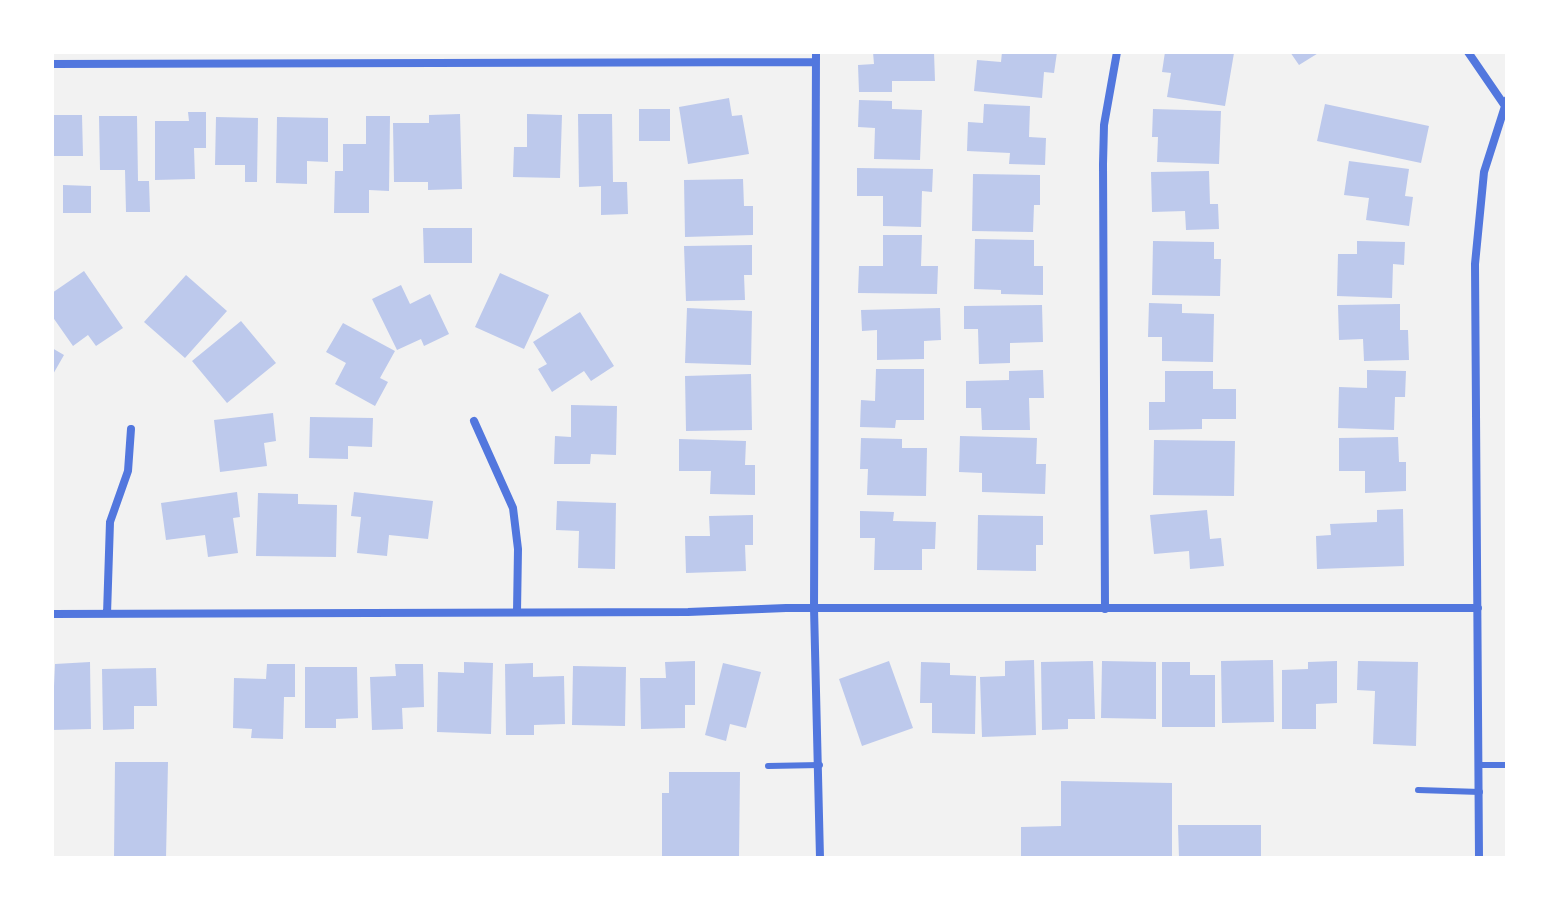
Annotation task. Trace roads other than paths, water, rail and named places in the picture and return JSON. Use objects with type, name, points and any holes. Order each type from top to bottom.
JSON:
[{"type":"street","points":[[88,52],[88,64]]},
{"type":"street","points":[[1105,609],[1103,164],[1104,125],[1117,52]]},
{"type":"street","points":[[1468,52],[1506,103],[1484,172],[1476,230],[1481,765],[1479,858]]},
{"type":"street","points":[[52,64],[816,57],[814,608],[820,858]]},
{"type":"street","points":[[474,421],[513,508],[518,549],[517,612]]},
{"type":"street","points":[[107,614],[110,522],[128,471],[131,429]]},
{"type":"street","points":[[52,614],[814,608],[1478,608]]},
{"type":"lane","points":[[768,766],[820,765]]},
{"type":"lane","points":[[1481,765],[1507,765]]},
{"type":"lane","points":[[1418,790],[1480,792]]}]
